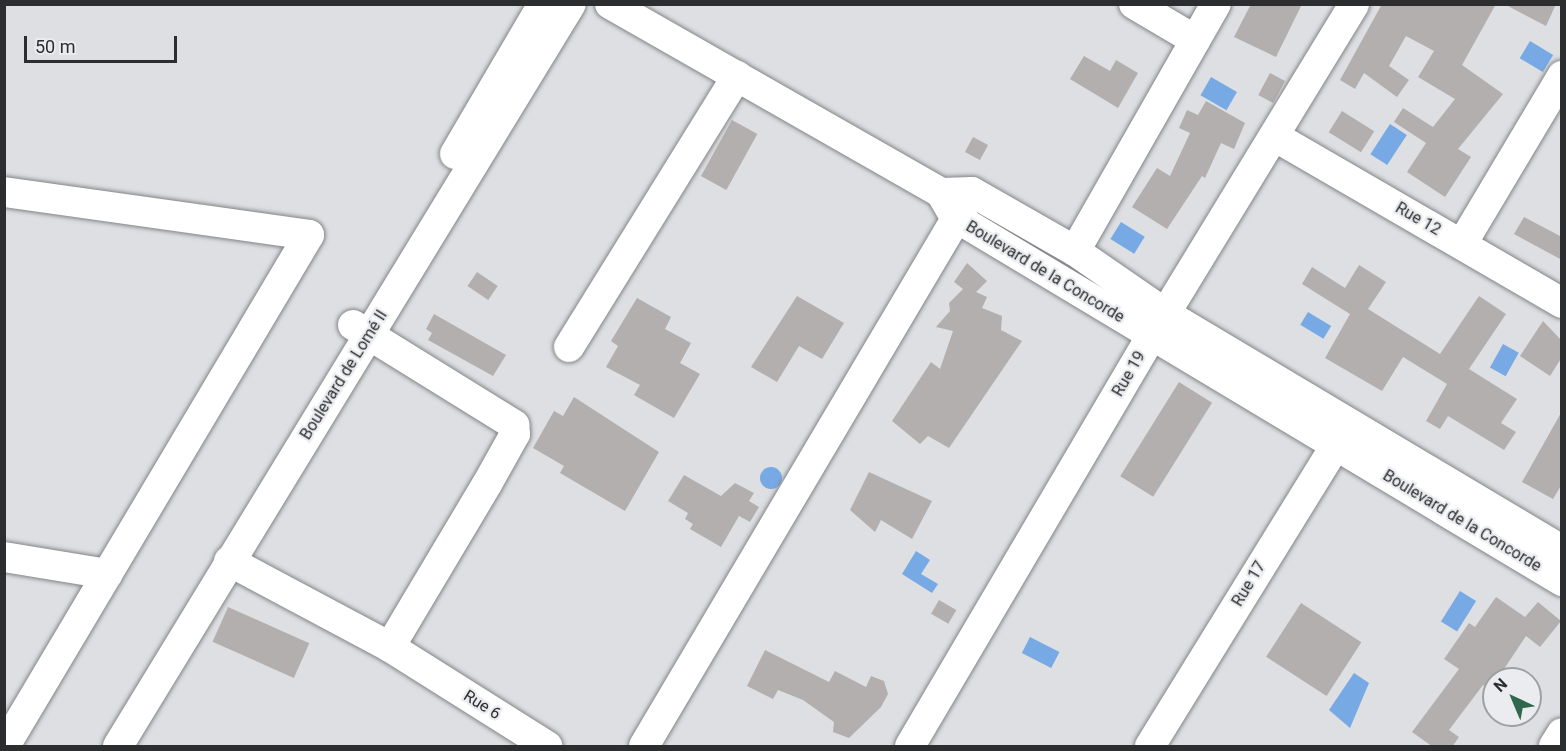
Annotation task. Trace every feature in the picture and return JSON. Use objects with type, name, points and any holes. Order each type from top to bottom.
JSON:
[{"type":"street","name":"Boulevard de Lomé II","points":[[118,747],[229,561],[543,4]]},
{"type":"street","name":"Boulevard de Lomé II","points":[[100,747],[361,330],[571,4]]},
{"type":"street","points":[[610,4],[737,76],[948,205],[644,747]]},
{"type":"street","points":[[1134,4],[1196,40]]},
{"type":"street","points":[[1075,251],[1216,4]]},
{"type":"street","name":"Rue 19","points":[[910,747],[1158,326],[1354,4]]},
{"type":"street","points":[[569,347],[737,76]]},
{"type":"street","points":[[1462,244],[1562,76]]},
{"type":"street","name":"Rue 12","points":[[1274,136],[1562,303]]},
{"type":"street","points":[[4,192],[309,235],[5,747]]},
{"type":"street","name":"Boulevard de la Concorde","points":[[948,205],[972,192],[1075,251],[1158,326]]},
{"type":"street","name":"Boulevard de la Concorde","points":[[948,205],[1341,435],[1562,581]]},
{"type":"street","points":[[361,330],[511,420],[515,434],[390,647]]},
{"type":"street","name":"Boulevard de la Concorde","points":[[1341,435],[1562,550]]},
{"type":"street","name":"Rue 17","points":[[1150,747],[1341,435]]},
{"type":"street","points":[[4,557],[108,574]]},
{"type":"street","name":"Rue 6","points":[[229,561],[390,647],[548,747]]},
{"type":"street","points":[[1554,747],[1562,734]]},
{"type":"water","points":[[1530,41],[1553,55],[1543,72],[1520,58]]},
{"type":"water","points":[[1211,77],[1237,92],[1226,110],[1200,95]]},
{"type":"water","points":[[1390,124],[1407,135],[1387,165],[1370,154]]},
{"type":"water","points":[[1121,222],[1145,237],[1134,254],[1110,239]]},
{"type":"water","points":[[1308,312],[1331,326],[1323,339],[1300,325]]},
{"type":"water","points":[[1503,344],[1519,353],[1506,376],[1490,368]]},
{"type":"water","points":[[771,467],[781,474],[782,478],[775,488],[771,489],[761,482],[760,478],[767,468]]},
{"type":"water","points":[[916,551],[930,560],[921,574],[938,584],[932,593],[902,574]]},
{"type":"water","points":[[1460,591],[1476,601],[1457,632],[1441,622]]},
{"type":"water","points":[[1030,637],[1059,652],[1051,668],[1022,653]]},
{"type":"water","points":[[1354,673],[1369,683],[1350,728],[1329,710]]},
{"type":"building","points":[[1251,4],[1302,4],[1276,57],[1234,37]]},
{"type":"building","points":[[1382,4],[1496,4],[1462,65],[1503,94],[1458,149],[1471,157],[1445,197],[1407,172],[1426,143],[1394,122],[1403,108],[1433,127],[1455,99],[1418,77],[1434,51],[1406,36],[1389,66],[1409,80],[1397,97],[1364,73],[1355,89],[1340,80]]},
{"type":"building","points":[[1504,4],[1556,4],[1546,26]]},
{"type":"building","points":[[1084,56],[1110,71],[1116,60],[1138,73],[1118,108],[1070,79]]},
{"type":"building","points":[[1270,73],[1285,81],[1273,103],[1258,95]]},
{"type":"building","points":[[1206,101],[1245,123],[1234,149],[1221,143],[1205,178],[1202,176],[1167,229],[1132,207],[1157,168],[1170,176],[1190,133],[1179,128],[1187,110],[1198,115]]},
{"type":"building","points":[[1342,111],[1374,131],[1361,152],[1329,132]]},
{"type":"building","points":[[732,120],[757,134],[726,190],[701,176]]},
{"type":"building","points":[[973,137],[988,145],[980,160],[965,152]]},
{"type":"building","points":[[1524,217],[1562,237],[1562,260],[1514,234]]},
{"type":"building","points":[[967,263],[987,281],[976,292],[987,297],[982,308],[1002,316],[1001,330],[1022,341],[949,448],[928,436],[920,444],[892,421],[931,362],[940,369],[953,331],[936,327],[950,311],[949,303],[963,289],[954,282]]},
{"type":"building","points":[[1359,265],[1386,282],[1368,309],[1440,354],[1479,296],[1506,314],[1469,369],[1517,399],[1501,423],[1516,432],[1504,450],[1448,416],[1440,429],[1426,421],[1447,384],[1403,357],[1382,391],[1325,358],[1350,314],[1302,284],[1312,267],[1345,288]]},
{"type":"building","points":[[477,272],[498,286],[488,300],[467,286]]},
{"type":"building","points":[[797,296],[844,323],[822,359],[799,346],[777,382],[751,367]]},
{"type":"building","points":[[637,298],[671,317],[665,329],[691,343],[680,363],[700,374],[674,418],[634,395],[640,385],[606,367],[618,346],[611,341]]},
{"type":"building","points":[[434,314],[506,355],[493,376],[428,340],[432,333],[426,329]]},
{"type":"building","points":[[1543,321],[1562,341],[1562,357],[1550,376],[1520,356]]},
{"type":"building","points":[[1179,382],[1212,403],[1153,497],[1120,476]]},
{"type":"building","points":[[574,397],[659,452],[625,511],[560,473],[564,466],[533,448],[554,411],[563,416]]},
{"type":"building","points":[[1562,411],[1562,484],[1553,499],[1522,482]]},
{"type":"building","points":[[869,472],[932,501],[912,539],[881,520],[875,532],[850,510]]},
{"type":"building","points":[[684,475],[721,496],[735,483],[754,493],[749,501],[759,507],[750,522],[739,516],[721,547],[690,529],[693,524],[685,519],[688,513],[668,501]]},
{"type":"building","points":[[1496,597],[1525,617],[1538,602],[1561,621],[1540,647],[1526,636],[1505,667],[1482,667],[1482,686],[1449,730],[1459,737],[1452,747],[1433,747],[1412,732],[1459,669],[1444,659],[1469,623],[1475,627]]},
{"type":"building","points":[[939,600],[956,610],[948,624],[931,614]]},
{"type":"building","points":[[1301,603],[1361,642],[1327,696],[1266,657]]},
{"type":"building","points":[[228,607],[309,643],[294,678],[213,642]]},
{"type":"building","points":[[765,650],[829,682],[835,671],[866,687],[871,676],[884,681],[888,694],[881,707],[849,738],[833,732],[834,722],[803,700],[778,690],[773,699],[747,686]]}]
